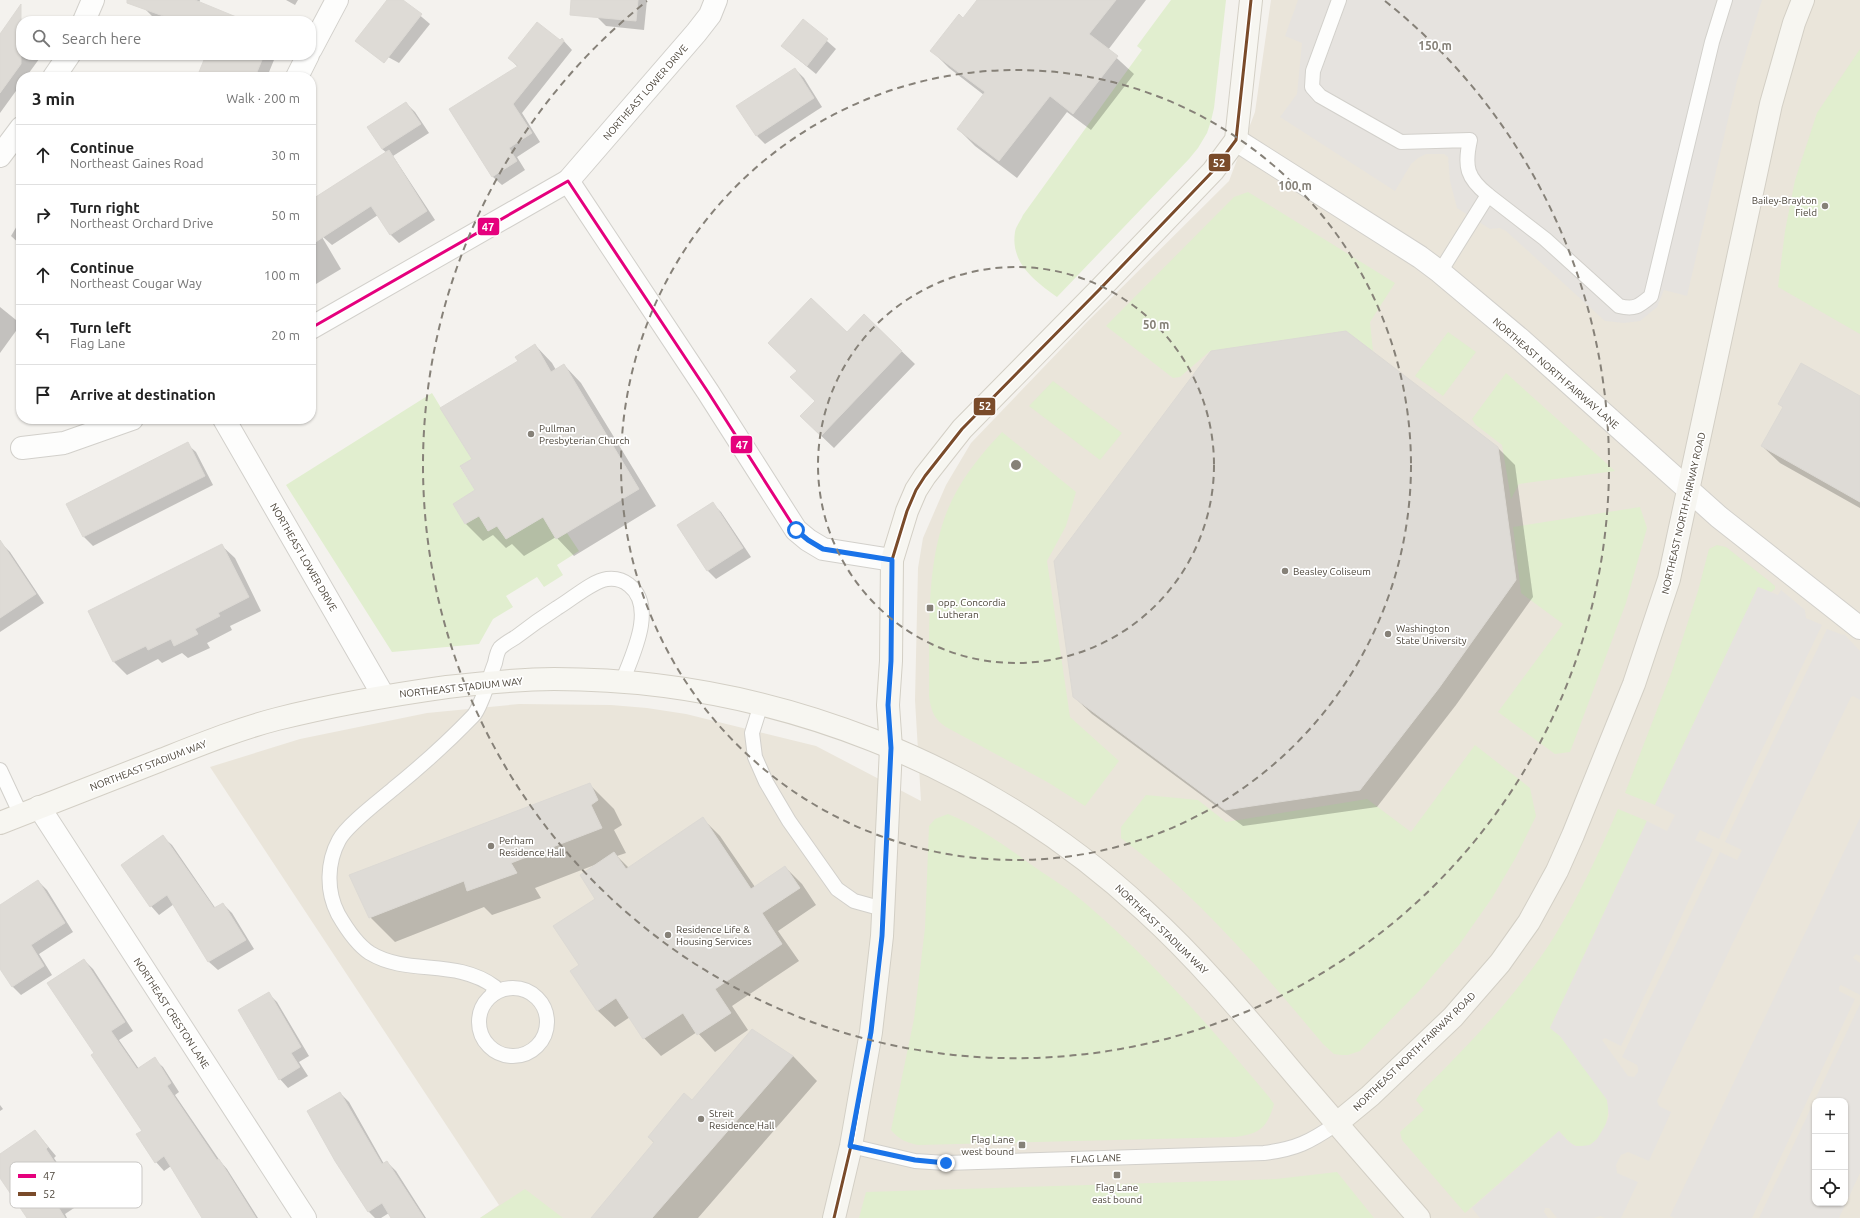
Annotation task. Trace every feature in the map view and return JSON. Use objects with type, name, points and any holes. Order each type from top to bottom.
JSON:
[{"type":"street","points":[[86,16],[93,0]]},
{"type":"street","points":[[316,40],[337,0]]},
{"type":"street","name":"NORTHEAST LOWER DRIVE","points":[[316,325],[568,180],[696,33],[710,15],[716,0]]},
{"type":"street","points":[[834,1218],[850,1146],[871,1032],[883,908],[891,748],[888,705],[891,661],[892,560],[907,511],[916,490],[962,429],[1197,188],[1213,171],[1236,140],[1251,0]]},
{"type":"street","name":"NORTHEAST NORTH FAIRWAY ROAD","points":[[1336,1124],[1370,1096],[1453,1017],[1500,963],[1528,922],[1557,871],[1573,835],[1634,684],[1669,579],[1772,104],[1794,23],[1803,0]]},
{"type":"street","points":[[57,72],[66,60]]},
{"type":"street","points":[[300,72],[306,60]]},
{"type":"street","points":[[0,156],[16,135]]},
{"type":"street","name":"NORTHEAST NORTH FAIRWAY LANE","points":[[1236,140],[1420,257],[1440,272],[1520,339],[1719,517],[1860,628]]},
{"type":"street","points":[[568,180],[708,392],[796,530],[808,540],[823,549],[892,560]]},
{"type":"street","points":[[22,448],[64,443],[118,424]]},
{"type":"street","name":"NORTHEAST LOWER DRIVE","points":[[227,424],[383,695]]},
{"type":"street","name":"NORTHEAST STADIUM WAY","points":[[0,823],[216,738],[275,719],[383,695],[488,682],[553,679],[622,682],[700,692],[761,704],[835,725],[945,771],[1009,808],[1054,838],[1110,880],[1144,909],[1206,970],[1336,1124],[1419,1218]]},
{"type":"street","name":"NORTHEAST CRESTON LANE","points":[[30,811],[305,1218]]},
{"type":"lane","points":[[1339,0],[1313,71],[1312,87],[1320,96],[1401,142],[1470,140],[1466,157],[1468,171],[1476,185],[1545,239],[1619,306],[1629,308],[1639,306],[1651,296],[1712,42],[1725,0]]},
{"type":"lane","points":[[1440,272],[1488,195]]},
{"type":"lane","points":[[492,995],[498,990],[510,987],[522,988],[533,993],[541,1001],[547,1012],[548,1024],[545,1036],[539,1046],[529,1053],[517,1056],[506,1056],[488,1046],[482,1037],[479,1027],[479,1016],[482,1006],[492,995],[495,987],[484,978],[475,974],[440,967],[399,964],[386,961],[369,952],[357,942],[337,912],[331,892],[329,874],[332,856],[340,838],[364,813],[404,780],[475,714],[500,649],[593,585],[608,579],[623,581],[634,590],[641,601],[642,611],[639,634],[622,682]]},
{"type":"lane","points":[[761,704],[752,733],[755,757],[766,782],[789,821],[837,889],[854,901],[883,908]]},
{"type":"lane","points":[[0,770],[30,811]]},
{"type":"lane","name":"FLAG LANE","points":[[850,1146],[915,1160],[946,1163],[1264,1153],[1282,1151],[1312,1141],[1336,1124]]},
{"type":"shaded area","name":"Washington State University","points":[[1271,0],[1860,0],[1860,1218],[480,1218],[499,1205],[210,767],[300,739],[427,713],[519,704],[611,705],[647,708],[686,714],[816,746],[921,801],[915,700],[918,568],[923,538],[946,485],[971,443],[1087,322],[1229,181],[1255,112]]},
{"type":"shaded area","points":[[1298,0],[1762,0],[1737,81],[1687,296],[1664,290],[1657,307],[1640,321],[1624,323],[1605,321],[1506,231],[1500,228],[1490,229],[1457,208],[1450,181],[1448,157],[1444,154],[1426,154],[1418,158],[1411,164],[1395,191],[1280,117],[1297,94],[1302,43],[1285,36]]},
{"type":"shaded area","points":[[1758,587],[1778,595],[1781,590],[1805,610],[1806,618],[1822,625],[1719,839],[1700,830],[1695,840],[1713,849],[1621,1046],[1605,1038],[1602,1040],[1628,1076],[1634,1077],[1638,1072],[1638,1068],[1637,1065],[1622,1057],[1720,852],[1737,860],[1742,850],[1725,842],[1827,629],[1843,635],[1844,634],[1860,651],[1860,700],[1853,696],[1851,697],[1657,1101],[1659,1106],[1671,1112],[1649,1161],[1628,1152],[1621,1155],[1616,1165],[1617,1173],[1638,1182],[1621,1218],[1605,1218],[1600,1216],[1594,1218],[1557,1218],[1549,1208],[1545,1208],[1544,1212],[1548,1218],[1480,1218],[1472,1208],[1559,1131],[1575,1146],[1590,1145],[1597,1139],[1606,1124],[1609,1116],[1607,1100],[1560,1036],[1550,1028],[1647,821],[1667,831],[1675,815],[1655,805]]},
{"type":"shaded area","points":[[1860,818],[1860,956],[1856,954],[1853,958],[1860,963],[1860,995],[1841,985],[1839,987],[1839,991],[1855,999],[1752,1218],[1674,1218],[1670,1216]]},
{"type":"shaded area","points":[[1860,1004],[1860,1173],[1848,1199],[1848,1098],[1816,1098]]},
{"type":"shaded area","points":[[1812,1106],[1812,1206],[1845,1206],[1839,1218],[1759,1218]]},
{"type":"green space","points":[[1171,0],[1226,0],[1214,108],[1207,133],[1189,159],[1057,297],[1033,278],[1020,262],[1014,243],[1016,228],[1023,215],[1142,50],[1137,46]]},
{"type":"green space","name":"Bailey-Brayton Field","points":[[1860,49],[1860,334],[1778,287],[1785,231],[1795,180],[1817,113]]},
{"type":"green space","points":[[1248,192],[1395,283],[1370,322],[1373,351],[1346,331],[1210,351],[1180,377],[1173,378],[1106,326],[1234,197]]},
{"type":"green space","points":[[1448,332],[1476,352],[1443,396],[1415,376]]},
{"type":"green space","points":[[1506,373],[1615,471],[1519,484],[1511,499],[1502,445],[1476,425],[1472,419]]},
{"type":"green space","points":[[1053,381],[1122,433],[1100,460],[1029,406]]},
{"type":"green space","points":[[432,393],[472,459],[460,467],[475,490],[453,504],[465,524],[479,516],[488,531],[497,526],[506,539],[543,517],[556,539],[567,533],[579,551],[557,565],[563,575],[544,587],[537,577],[506,596],[513,607],[493,619],[479,644],[392,652],[286,485]]},
{"type":"green space","points":[[1002,432],[1076,492],[1066,526],[1047,561],[1070,717],[1119,761],[1085,806],[1049,783],[946,727],[936,718],[931,706],[929,696],[929,622],[930,596],[937,546],[943,523],[952,500],[962,481],[974,464]]},
{"type":"green space","points":[[1640,507],[1647,528],[1626,603],[1570,752],[1555,754],[1498,712],[1563,624],[1521,593],[1513,527]]},
{"type":"green space","points":[[1717,545],[1726,547],[1775,586],[1775,589],[1771,592],[1758,587],[1655,805],[1625,793],[1672,671],[1698,591],[1709,549]]},
{"type":"green space","points":[[1475,745],[1530,788],[1536,816],[1516,857],[1492,898],[1459,945],[1421,989],[1360,1051],[1348,1055],[1334,1054],[1323,1044],[1228,935],[1177,885],[1121,838],[1121,827],[1146,795],[1198,800],[1226,822],[1367,799],[1411,832]]},
{"type":"green space","points":[[1618,809],[1647,821],[1550,1028],[1560,1036],[1606,1097],[1608,1116],[1606,1125],[1597,1140],[1590,1145],[1583,1147],[1572,1144],[1559,1131],[1465,1213],[1402,1140],[1400,1132],[1424,1110],[1416,1100],[1421,1092],[1457,1056],[1509,999],[1540,958],[1563,922],[1580,890]]},
{"type":"green space","points":[[948,814],[994,838],[1073,894],[1110,925],[1134,948],[1181,996],[1269,1097],[1274,1104],[1265,1124],[1256,1132],[1235,1137],[918,1145],[903,1140],[894,1133],[891,1130],[914,1019],[925,928],[929,826],[935,819]]},
{"type":"green space","points":[[1337,1172],[1374,1218],[859,1218],[866,1192],[1276,1179]]},
{"type":"green space","points":[[525,1189],[563,1218],[480,1218]]},
{"type":"building","points":[[127,0],[195,0],[234,16],[163,16],[127,3]]},
{"type":"building","points":[[387,0],[403,0],[422,14],[384,63],[355,41]]},
{"type":"building","points":[[571,0],[638,0],[636,21],[570,15]]},
{"type":"building","points":[[977,0],[1116,0],[1089,34],[1118,56],[1073,114],[1050,96],[999,161],[957,129],[985,92],[930,51],[959,14],[963,18]]},
{"type":"building","points":[[21,4],[21,16],[16,16],[16,60],[21,60],[21,64],[0,93],[0,34]]},
{"type":"building","points":[[803,19],[828,39],[807,66],[781,46]]},
{"type":"building","points":[[537,22],[560,40],[562,38],[564,41],[513,104],[532,133],[509,148],[517,161],[492,177],[449,109],[518,66],[508,58]]},
{"type":"building","points":[[204,60],[262,60],[257,72],[199,72]]},
{"type":"building","points":[[795,68],[814,98],[756,136],[736,106]]},
{"type":"building","points":[[406,102],[421,124],[382,149],[367,127]]},
{"type":"building","points":[[389,150],[427,211],[390,235],[371,206],[316,242],[316,197]]},
{"type":"building","points":[[811,298],[847,332],[864,314],[902,351],[821,436],[800,416],[815,401],[790,377],[797,371],[768,343]]},
{"type":"building","name":"Beasley Coliseum","points":[[1346,331],[1498,447],[1516,580],[1439,688],[1360,790],[1225,810],[1073,697],[1054,561],[1211,351]]},
{"type":"building","name":"Pullman Presbyterian Church","points":[[535,344],[551,372],[564,364],[639,489],[556,539],[543,517],[506,539],[497,526],[488,531],[479,516],[465,524],[453,504],[475,490],[460,466],[472,459],[440,408],[518,361],[515,357]]},
{"type":"building","points":[[1801,363],[1860,396],[1860,502],[1761,446],[1783,407],[1778,404]]},
{"type":"building","points":[[188,442],[205,476],[83,537],[66,504]]},
{"type":"building","points":[[713,502],[743,548],[707,571],[677,525]]},
{"type":"building","points":[[0,540],[36,594],[0,618]]},
{"type":"building","points":[[222,544],[249,597],[218,613],[220,616],[195,629],[198,634],[174,646],[171,639],[148,650],[146,646],[113,662],[88,611]]},
{"type":"building","name":"Perham Residence Hall","points":[[590,783],[598,800],[591,805],[602,828],[511,863],[517,873],[467,891],[464,881],[369,918],[349,875]]},
{"type":"building","name":"Residence Life & Housing Services","points":[[703,817],[751,889],[785,866],[800,888],[762,913],[782,944],[715,989],[731,1013],[697,1035],[683,1013],[643,1039],[616,998],[597,1011],[570,971],[579,965],[553,926],[595,899],[580,875],[614,852],[626,869]]},
{"type":"building","points":[[163,835],[214,908],[223,903],[246,940],[208,962],[167,895],[150,907],[121,865]]},
{"type":"building","points":[[38,880],[65,923],[31,945],[44,966],[12,987],[0,969],[0,905]]},
{"type":"building","points":[[84,959],[125,1022],[111,1031],[137,1069],[155,1057],[171,1083],[167,1086],[217,1160],[219,1159],[256,1218],[202,1218],[164,1156],[155,1163],[136,1134],[142,1131],[91,1055],[94,1053],[47,983]]},
{"type":"building","points":[[269,992],[301,1047],[291,1053],[300,1067],[279,1080],[238,1010]]},
{"type":"building","name":"Streit Residence Hall","points":[[752,1029],[793,1056],[652,1218],[591,1218],[654,1142],[648,1137],[684,1093],[692,1100]]},
{"type":"building","points":[[340,1092],[382,1164],[387,1161],[424,1218],[391,1218],[382,1203],[368,1212],[335,1161],[307,1111]]},
{"type":"building","points":[[35,1130],[48,1147],[46,1149],[55,1162],[10,1162],[10,1193],[0,1178],[0,1154]]},
{"type":"building","points":[[20,1208],[59,1208],[65,1218],[27,1218]]},
{"type":"transit line","name":"52","points":[[834,1218],[851,1146],[871,1032],[882,936],[891,748],[888,705],[891,661],[892,560],[907,511],[916,490],[925,476],[962,429],[1099,290],[1213,171],[1236,140],[1251,0]]},
{"type":"transit line","name":"47","points":[[316,325],[568,181],[708,392],[796,530],[808,540],[823,549],[892,560]]},
{"type":"place","name":"Bailey-Brayton Field","points":[[1825,206]]},
{"type":"place","name":"Pullman Presbyterian Church","points":[[531,434]]},
{"type":"place","name":"Beasley Coliseum","points":[[1285,571]]},
{"type":"place","name":"opp. Concordia Lutheran","points":[[930,608]]},
{"type":"place","name":"Washington State University","points":[[1388,634]]},
{"type":"place","name":"Perham Residence Hall","points":[[491,846]]},
{"type":"place","name":"Residence Life & Housing Services","points":[[668,935]]},
{"type":"place","name":"Streit Residence Hall","points":[[701,1119]]},
{"type":"place","name":"Flag Lane west bound","points":[[1022,1145]]},
{"type":"place","name":"Flag Lane east bound","points":[[1117,1175]]},
{"type":"route","points":[[796,530],[808,540],[823,549],[892,560],[891,661],[888,705],[891,748],[882,936],[871,1032],[850,1146],[890,1156],[946,1163]]}]
